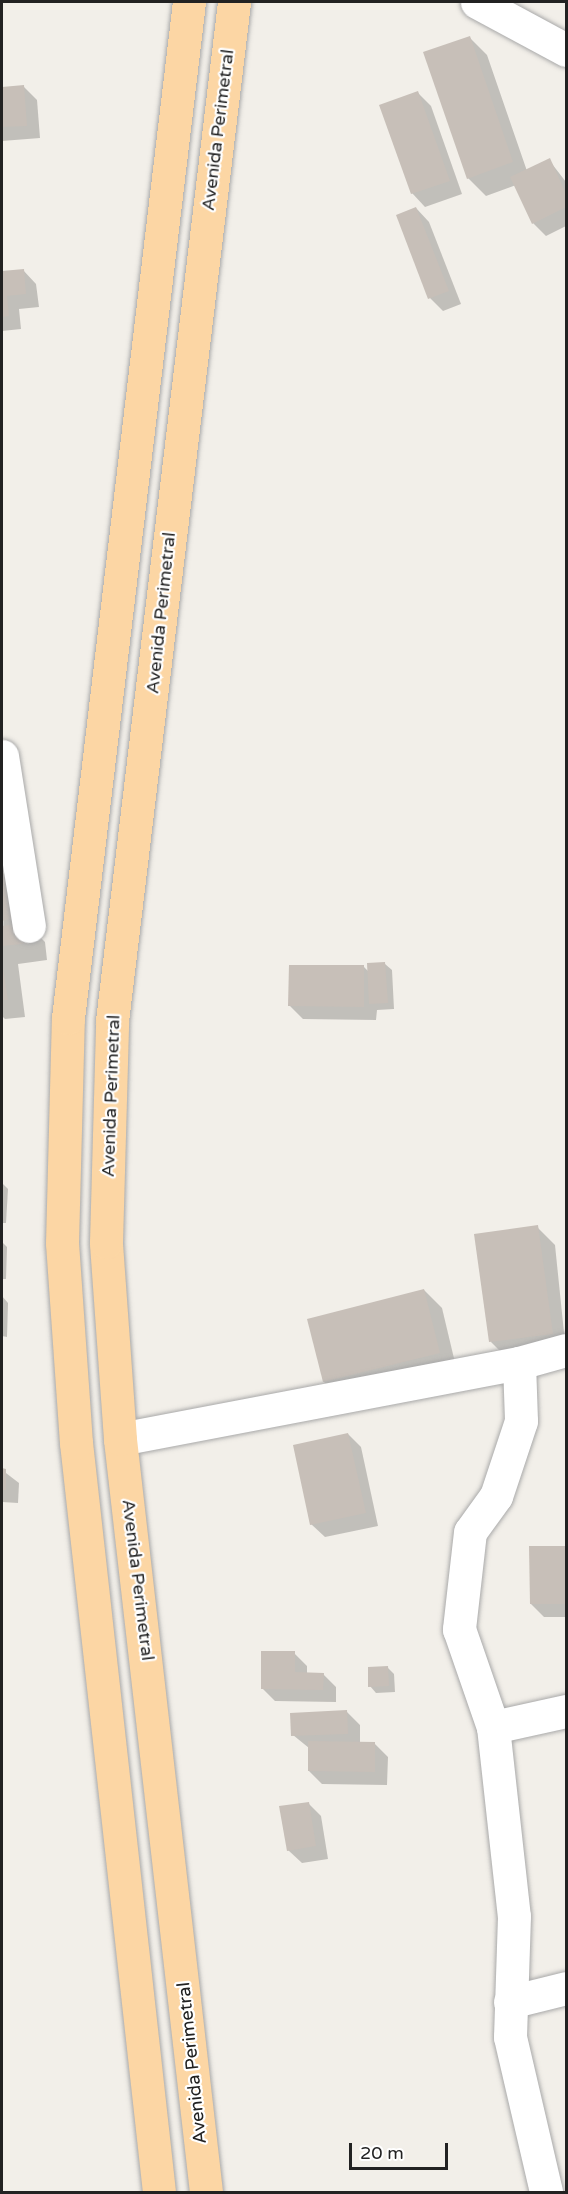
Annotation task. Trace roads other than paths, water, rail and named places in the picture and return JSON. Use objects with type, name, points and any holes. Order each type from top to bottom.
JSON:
[{"type":"main road","points":[[159,2193],[76,1443],[62,1243],[68,1018],[189,2]]},
{"type":"main road","name":"Avenida Perimetral","points":[[206,2193],[120,1439],[106,1242],[112,1021],[234,2]]},
{"type":"street","points":[[490,5],[566,50]]},
{"type":"street","points":[[2,756],[29,926]]},
{"type":"street","points":[[120,1439],[519,1363],[567,1350]]},
{"type":"street","points":[[519,1363],[521,1421],[496,1496],[470,1532],[459,1629],[493,1727],[514,1916],[510,2002],[512,2047],[546,2193]]},
{"type":"street","points":[[493,1727],[567,1710]]},
{"type":"street","points":[[510,2002],[567,1988]]}]
